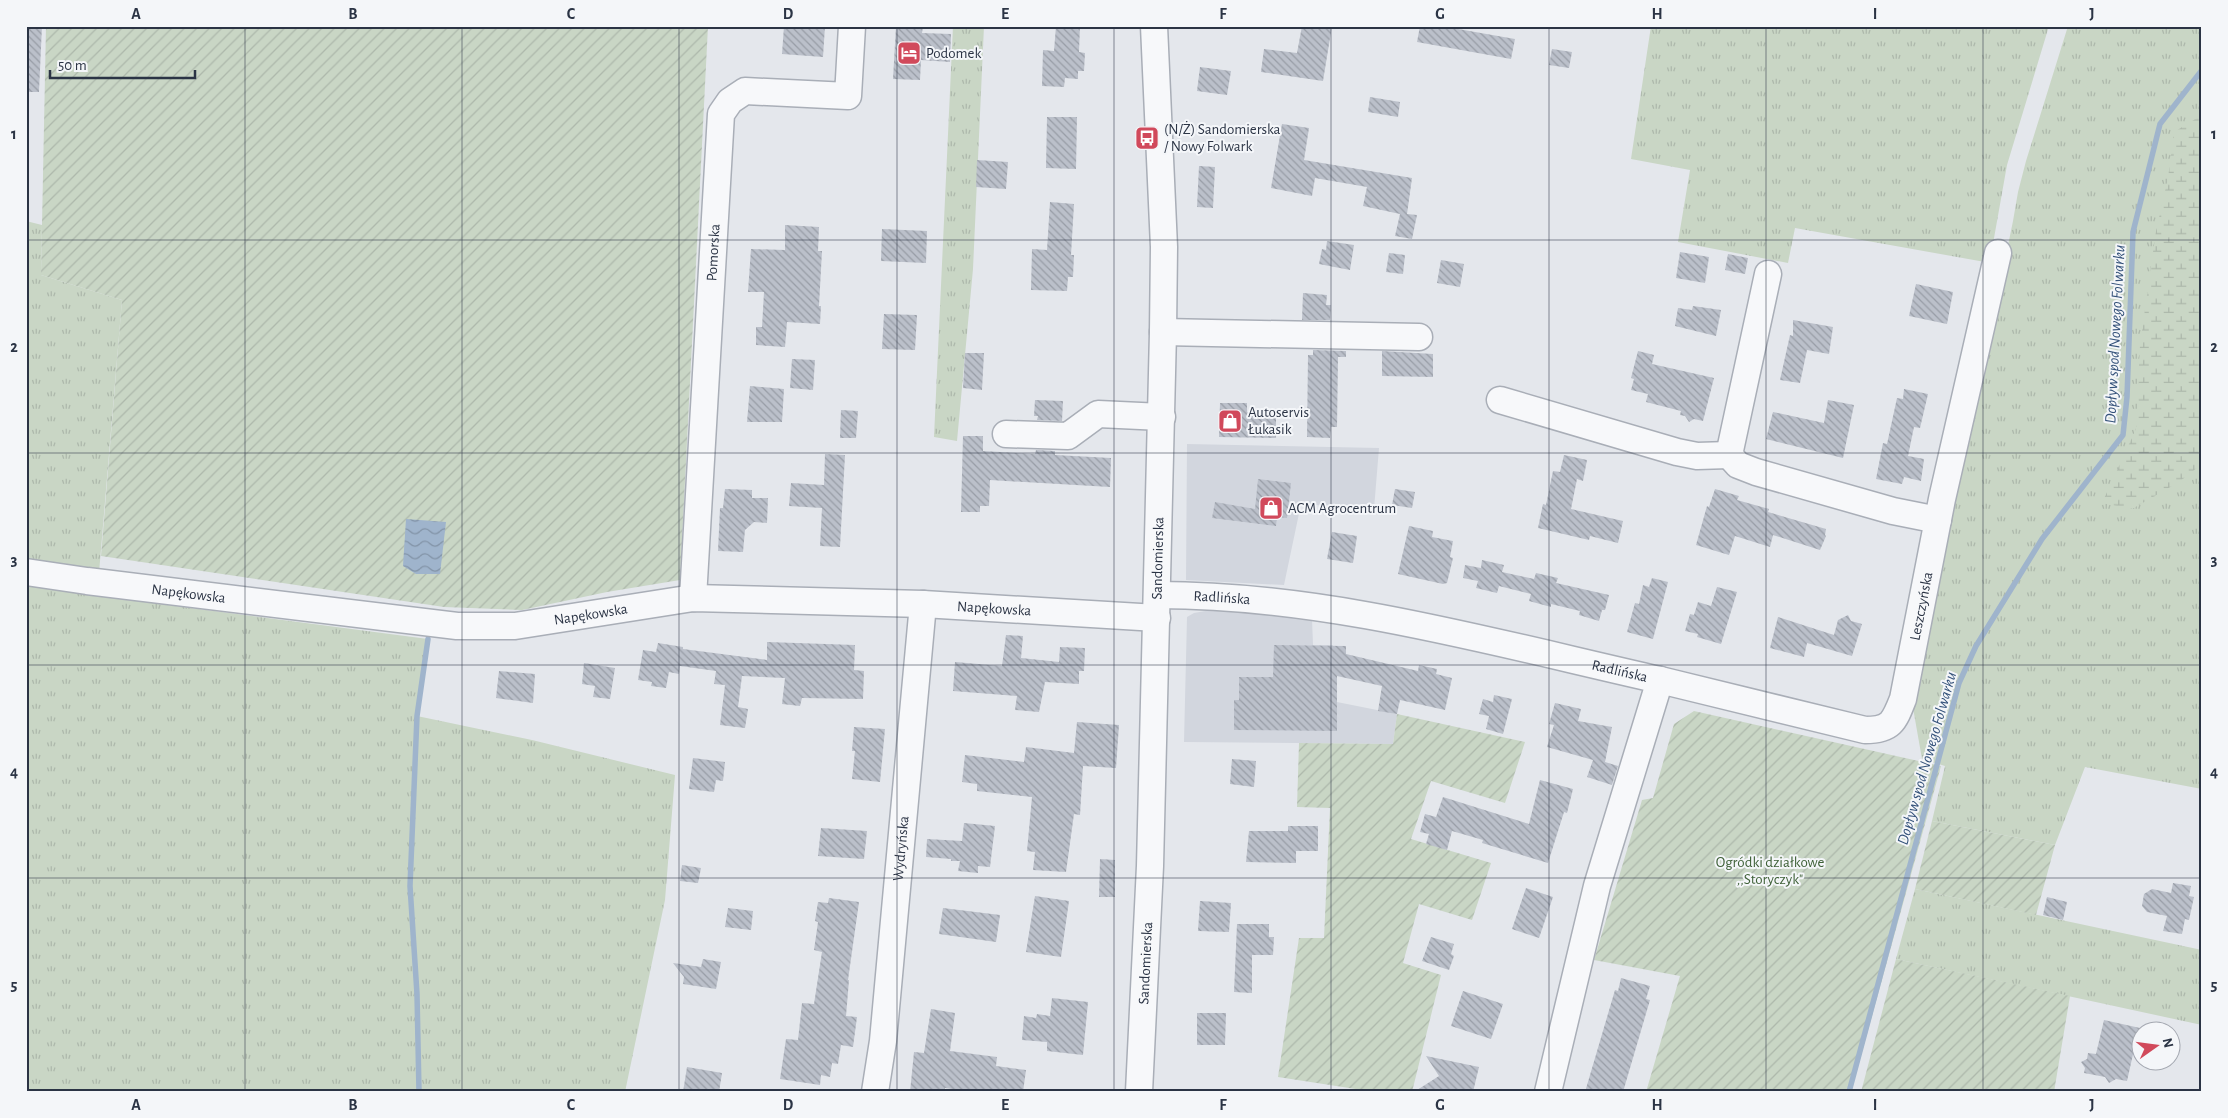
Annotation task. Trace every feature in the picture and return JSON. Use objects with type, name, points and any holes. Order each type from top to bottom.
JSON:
[{"type":"street","name":"Pomorska","points":[[693,598],[721,114],[730,100],[745,91],[848,96],[852,26]]},
{"type":"street","name":"Sandomierska","points":[[1139,1092],[1150,866],[1164,332],[1164,247],[1154,26]]},
{"type":"street","name":"Leszczyńska","points":[[1660,680],[1864,730],[1876,730],[1890,726],[1897,716],[1903,699],[1938,520],[1998,253]]},
{"type":"street","points":[[1730,455],[1768,274]]},
{"type":"street","points":[[1164,332],[1419,337]]},
{"type":"street","points":[[1500,400],[1677,452],[1697,456],[1730,455]]},
{"type":"street","points":[[1006,434],[1068,436],[1098,414],[1162,417]]},
{"type":"street","points":[[1730,455],[1738,465],[1756,472],[1893,511],[1938,520]]},
{"type":"street","name":"Napękowska","points":[[26,572],[457,626],[515,626],[693,598],[923,604],[1158,606]]},
{"type":"street","name":"Radlińska","points":[[1158,606],[1287,602],[1432,628],[1660,680],[1597,886],[1548,1092]]},
{"type":"street","name":"Wydryńska","points":[[875,1092],[883,1041],[923,604]]},
{"type":"shaded area","points":[[1187,444],[1379,448],[1374,509],[1301,504],[1284,585],[1186,580]]},
{"type":"shaded area","points":[[1211,610],[1282,614],[1312,619],[1313,645],[1333,645],[1337,702],[1397,714],[1393,744],[1184,742],[1187,617],[1194,613]]},
{"type":"green space","points":[[46,26],[708,26],[680,580],[607,592],[522,610],[444,607],[101,556],[122,300],[41,275]]},
{"type":"green space","points":[[953,26],[984,26],[973,269],[957,441],[934,437]]},
{"type":"green space","points":[[1651,26],[2049,26],[2007,165],[1991,255],[1985,262],[1795,228],[1788,263],[1678,242],[1690,170],[1631,159]]},
{"type":"green space","points":[[2068,26],[2202,26],[2202,789],[2085,767],[2055,845],[1932,821],[1945,766],[1922,759],[1913,708],[2018,192]]},
{"type":"green space","points":[[2202,115],[2202,464],[2179,482],[2132,509],[2102,503],[2136,429],[2140,345],[2156,231],[2168,178],[2174,132]]},
{"type":"green space","points":[[26,221],[42,225],[41,275],[122,300],[99,573],[26,561]]},
{"type":"green space","points":[[26,584],[76,593],[428,639],[417,716],[532,740],[675,775],[665,900],[625,1092],[26,1092]]},
{"type":"green space","name":"Ogródki działkowe ,,Storyczyk\"","points":[[1694,711],[1941,766],[1851,1092],[1646,1092],[1680,976],[1594,960],[1642,800],[1653,798],[1674,724]]},
{"type":"green space","points":[[1397,714],[1525,742],[1505,803],[1431,781],[1411,839],[1491,863],[1472,920],[1419,904],[1403,963],[1441,975],[1412,1092],[1375,1092],[1278,1077],[1299,938],[1324,938],[1330,808],[1297,807],[1299,743],[1393,744]]},
{"type":"green space","points":[[1932,821],[2055,845],[2036,915],[1915,889]]},
{"type":"green space","points":[[1915,889],[2202,950],[2202,1025],[2180,1020],[1896,959]]},
{"type":"green space","points":[[1896,959],[2070,996],[2054,1092],[1861,1092]]},
{"type":"water","points":[[406,519],[446,522],[440,574],[416,574],[403,566]]},
{"type":"building","points":[[26,26],[42,26],[39,92],[26,92]]},
{"type":"building","points":[[784,26],[825,26],[823,57],[782,54]]},
{"type":"building","name":"Podomek","points":[[896,26],[923,26],[922,33],[951,34],[950,62],[921,60],[920,80],[893,79]]},
{"type":"building","points":[[1056,26],[1080,26],[1079,52],[1085,53],[1084,71],[1078,71],[1078,79],[1065,78],[1064,87],[1042,86],[1043,50],[1054,51]]},
{"type":"building","points":[[1302,26],[1332,26],[1323,81],[1261,72],[1264,49],[1297,53]]},
{"type":"building","points":[[1420,26],[1441,26],[1515,39],[1511,59],[1417,42]]},
{"type":"building","points":[[1552,49],[1572,52],[1569,68],[1549,65]]},
{"type":"building","points":[[1200,67],[1231,71],[1227,95],[1197,91]]},
{"type":"building","points":[[1370,97],[1400,102],[1398,117],[1368,112]]},
{"type":"building","points":[[1047,117],[1077,117],[1076,169],[1046,168]]},
{"type":"building","points":[[1282,124],[1309,128],[1304,160],[1412,178],[1407,214],[1417,215],[1412,239],[1395,236],[1400,214],[1363,206],[1367,187],[1315,178],[1312,196],[1271,188]]},
{"type":"building","points":[[977,160],[1008,162],[1006,189],[976,187]]},
{"type":"building","points":[[1199,166],[1215,167],[1213,208],[1197,207]]},
{"type":"building","points":[[1050,202],[1074,204],[1071,255],[1074,255],[1073,277],[1068,277],[1067,291],[1031,290],[1032,249],[1047,250]]},
{"type":"building","points":[[785,225],[819,227],[818,251],[822,251],[820,324],[787,322],[785,347],[756,345],[756,327],[762,327],[764,292],[748,292],[751,249],[785,250]]},
{"type":"building","points":[[882,229],[927,231],[926,263],[881,261]]},
{"type":"building","points":[[1327,241],[1354,245],[1350,270],[1319,264],[1322,249],[1326,250]]},
{"type":"building","points":[[1680,252],[1709,257],[1705,283],[1676,278]]},
{"type":"building","points":[[1389,253],[1405,255],[1403,274],[1386,272]]},
{"type":"building","points":[[1728,254],[1748,258],[1745,274],[1725,270]]},
{"type":"building","points":[[1441,260],[1464,264],[1460,287],[1437,283]]},
{"type":"building","points":[[1916,284],[1953,292],[1947,324],[1909,316]]},
{"type":"building","points":[[1303,293],[1327,295],[1326,305],[1331,305],[1330,320],[1302,320]]},
{"type":"building","points":[[1693,306],[1721,310],[1716,336],[1675,326],[1678,308],[1692,310]]},
{"type":"building","points":[[884,314],[917,315],[915,350],[882,349]]},
{"type":"building","points":[[1793,320],[1833,327],[1829,354],[1807,350],[1800,383],[1780,380],[1790,335],[1793,336]]},
{"type":"building","points":[[1313,350],[1346,351],[1346,357],[1338,357],[1337,427],[1331,427],[1330,438],[1307,437],[1308,355],[1313,355]]},
{"type":"building","points":[[1382,351],[1433,354],[1433,377],[1382,376]]},
{"type":"building","points":[[1638,351],[1654,355],[1652,364],[1714,378],[1703,421],[1694,419],[1689,422],[1685,416],[1680,415],[1681,411],[1646,402],[1648,394],[1631,390],[1634,379],[1631,378]]},
{"type":"building","points":[[965,353],[984,353],[982,390],[963,388]]},
{"type":"building","points":[[792,359],[815,360],[813,390],[790,388]]},
{"type":"building","points":[[750,386],[784,389],[782,422],[747,422]]},
{"type":"building","points":[[1904,389],[1928,394],[1920,428],[1914,427],[1908,456],[1924,459],[1921,481],[1904,477],[1902,484],[1876,479],[1883,443],[1887,444],[1897,398],[1903,399]]},
{"type":"building","points":[[1035,400],[1063,401],[1062,421],[1037,420],[1038,416],[1034,416]]},
{"type":"building","points":[[1828,400],[1854,405],[1843,458],[1766,439],[1773,412],[1824,423]]},
{"type":"building","points":[[1220,403],[1247,403],[1247,412],[1276,413],[1276,438],[1219,437]]},
{"type":"building","points":[[841,410],[858,411],[856,438],[840,438]]},
{"type":"building","points":[[963,436],[983,436],[983,451],[1035,454],[1036,450],[1055,451],[1055,455],[1111,458],[1110,487],[990,480],[989,506],[980,506],[980,512],[961,512]]},
{"type":"building","points":[[825,454],[845,455],[840,547],[820,546],[822,508],[789,506],[791,483],[824,485]]},
{"type":"building","points":[[1564,455],[1587,460],[1583,481],[1577,479],[1571,509],[1623,521],[1618,543],[1590,536],[1589,540],[1538,528],[1543,504],[1546,505],[1553,471],[1560,472]]},
{"type":"building","name":"ACM Agrocentrum","points":[[1258,479],[1291,483],[1287,518],[1277,517],[1276,526],[1212,518],[1215,502],[1255,509]]},
{"type":"building","points":[[725,489],[752,490],[752,498],[768,498],[767,523],[754,522],[745,530],[743,552],[718,551],[720,508],[723,508]]},
{"type":"building","points":[[1395,489],[1415,492],[1412,508],[1392,505]]},
{"type":"building","points":[[1715,489],[1739,496],[1737,500],[1769,509],[1768,512],[1826,529],[1826,536],[1820,550],[1773,535],[1770,547],[1735,536],[1729,555],[1696,545],[1707,506],[1709,507]]},
{"type":"building","points":[[1409,526],[1433,531],[1432,537],[1453,541],[1450,557],[1453,558],[1447,583],[1443,584],[1398,574]]},
{"type":"building","points":[[1332,532],[1357,536],[1353,563],[1327,559]]},
{"type":"building","points":[[1482,560],[1504,565],[1502,572],[1534,579],[1536,573],[1558,578],[1556,583],[1609,595],[1605,610],[1602,610],[1599,621],[1579,615],[1580,611],[1551,604],[1551,607],[1529,601],[1531,594],[1499,586],[1497,593],[1476,588],[1478,581],[1463,578],[1465,565],[1481,568]]},
{"type":"building","points":[[1652,578],[1668,582],[1653,639],[1627,632],[1635,603],[1639,604],[1643,585],[1649,587]]},
{"type":"building","points":[[1717,587],[1737,592],[1721,644],[1697,637],[1698,634],[1685,631],[1690,614],[1694,615],[1698,602],[1711,606]]},
{"type":"building","points":[[1848,615],[1851,621],[1862,624],[1852,656],[1807,643],[1804,657],[1770,648],[1778,617],[1834,635],[1838,620]]},
{"type":"building","points":[[1006,635],[1023,636],[1021,658],[1059,662],[1060,647],[1085,648],[1084,671],[1079,671],[1079,684],[1045,682],[1039,712],[1015,710],[1017,696],[953,691],[955,662],[1002,666]]},
{"type":"building","points":[[767,642],[855,645],[854,670],[864,671],[863,699],[802,698],[800,706],[782,704],[785,678],[742,676],[738,707],[748,709],[745,728],[720,725],[725,685],[714,684],[716,671],[680,666],[679,674],[669,672],[666,688],[651,686],[652,682],[638,680],[643,650],[656,652],[658,643],[683,647],[683,649],[767,660]]},
{"type":"building","points":[[1274,645],[1346,646],[1346,654],[1418,671],[1419,665],[1437,669],[1436,674],[1452,678],[1445,710],[1400,700],[1397,714],[1378,711],[1382,686],[1337,676],[1337,731],[1234,730],[1234,700],[1239,700],[1239,677],[1273,677]]},
{"type":"building","points":[[584,663],[615,668],[610,699],[593,697],[595,686],[582,684]]},
{"type":"building","points":[[499,671],[535,674],[533,703],[496,698]]},
{"type":"building","points":[[1494,695],[1512,699],[1503,734],[1486,729],[1489,716],[1479,714],[1483,699],[1493,702]]},
{"type":"building","points":[[1555,703],[1581,709],[1578,721],[1612,727],[1605,762],[1618,766],[1612,785],[1587,777],[1593,760],[1547,747],[1554,725],[1549,724]]},
{"type":"building","points":[[1077,722],[1119,725],[1116,768],[1083,766],[1080,815],[1074,814],[1066,872],[1033,870],[1035,852],[1027,851],[1032,797],[977,791],[977,784],[962,782],[965,755],[1024,762],[1026,747],[1074,753]]},
{"type":"building","points":[[854,727],[885,729],[880,782],[852,779],[855,751],[852,751]]},
{"type":"building","points":[[693,758],[725,762],[723,781],[716,780],[714,792],[689,789]]},
{"type":"building","points":[[1232,759],[1256,761],[1254,787],[1230,784]]},
{"type":"building","points":[[1540,780],[1573,789],[1567,813],[1564,812],[1548,863],[1482,843],[1483,840],[1452,831],[1447,850],[1426,844],[1429,834],[1420,832],[1425,814],[1436,817],[1443,797],[1529,824]]},
{"type":"building","points":[[964,823],[995,826],[990,867],[978,866],[978,873],[958,871],[960,861],[926,857],[927,839],[962,841]]},
{"type":"building","points":[[1288,826],[1318,826],[1318,851],[1296,851],[1296,863],[1246,862],[1249,831],[1288,831]]},
{"type":"building","points":[[821,828],[867,831],[864,859],[818,856]]},
{"type":"building","points":[[1100,859],[1115,860],[1115,897],[1099,897]]},
{"type":"building","points":[[682,865],[701,868],[698,883],[680,881]]},
{"type":"building","points":[[2173,883],[2191,886],[2189,896],[2194,897],[2189,920],[2185,919],[2182,934],[2163,931],[2167,916],[2147,912],[2142,906],[2144,894],[2152,889],[2171,893]]},
{"type":"building","points":[[1526,888],[1553,897],[1539,938],[1512,929]]},
{"type":"building","points":[[1035,896],[1069,901],[1061,957],[1026,952]]},
{"type":"building","points":[[2047,897],[2067,902],[2063,920],[2043,915]]},
{"type":"building","points":[[829,898],[859,902],[848,980],[846,1016],[857,1017],[853,1047],[841,1045],[838,1064],[832,1063],[830,1077],[821,1075],[820,1085],[780,1079],[786,1039],[798,1040],[802,1003],[814,1004],[822,952],[814,950],[818,922],[815,921],[818,902],[828,903]]},
{"type":"building","points":[[1200,901],[1231,903],[1229,932],[1198,931]]},
{"type":"building","points":[[728,908],[753,911],[751,930],[725,927]]},
{"type":"building","points":[[943,908],[1000,915],[996,942],[939,934]]},
{"type":"building","points":[[1237,924],[1269,924],[1269,937],[1274,937],[1273,955],[1252,955],[1252,993],[1234,992]]},
{"type":"building","points":[[1431,937],[1454,944],[1451,954],[1454,956],[1449,970],[1422,961]]},
{"type":"building","points":[[703,959],[721,962],[716,989],[683,984],[684,977],[673,963],[701,967]]},
{"type":"building","points":[[1621,978],[1650,986],[1646,999],[1650,1000],[1623,1092],[1585,1092],[1615,990],[1618,991]]},
{"type":"building","points":[[1463,991],[1503,1004],[1491,1039],[1451,1026]]},
{"type":"building","points":[[1052,998],[1088,1002],[1083,1055],[1047,1051],[1047,1042],[1022,1040],[1024,1016],[1036,1018],[1037,1014],[1050,1016]]},
{"type":"building","points":[[931,1009],[955,1013],[950,1051],[997,1057],[996,1066],[1026,1070],[1023,1092],[972,1092],[945,1088],[945,1092],[910,1092],[914,1052],[924,1053]]},
{"type":"building","points":[[1197,1013],[1226,1013],[1225,1045],[1197,1045]]},
{"type":"building","points":[[2104,1020],[2130,1026],[2130,1068],[2127,1081],[2116,1079],[2109,1083],[2105,1077],[2084,1073],[2085,1068],[2081,1062],[2087,1059],[2088,1053],[2096,1054]]},
{"type":"building","points":[[1426,1056],[1479,1067],[1473,1092],[1414,1092],[1439,1076]]},
{"type":"building","points":[[687,1067],[722,1073],[719,1092],[683,1092]]},
{"type":"waterway","name":"Dopływ spod Nowego Folwarku","points":[[1849,1092],[1959,683],[1976,646],[2042,539],[2123,435],[2127,397],[2133,232],[2160,124],[2202,70]]},
{"type":"waterway","points":[[419,1092],[417,994],[410,886],[417,716],[428,639]]},
{"type":"place","name":"Podomek","points":[[909,53]]},
{"type":"place","name":"(N/Ż) Sandomierska / Nowy Folwark","points":[[1147,138]]},
{"type":"place","name":"Autoservis Łukasik","points":[[1230,421]]},
{"type":"place","name":"ACM Agrocentrum","points":[[1271,508]]}]
